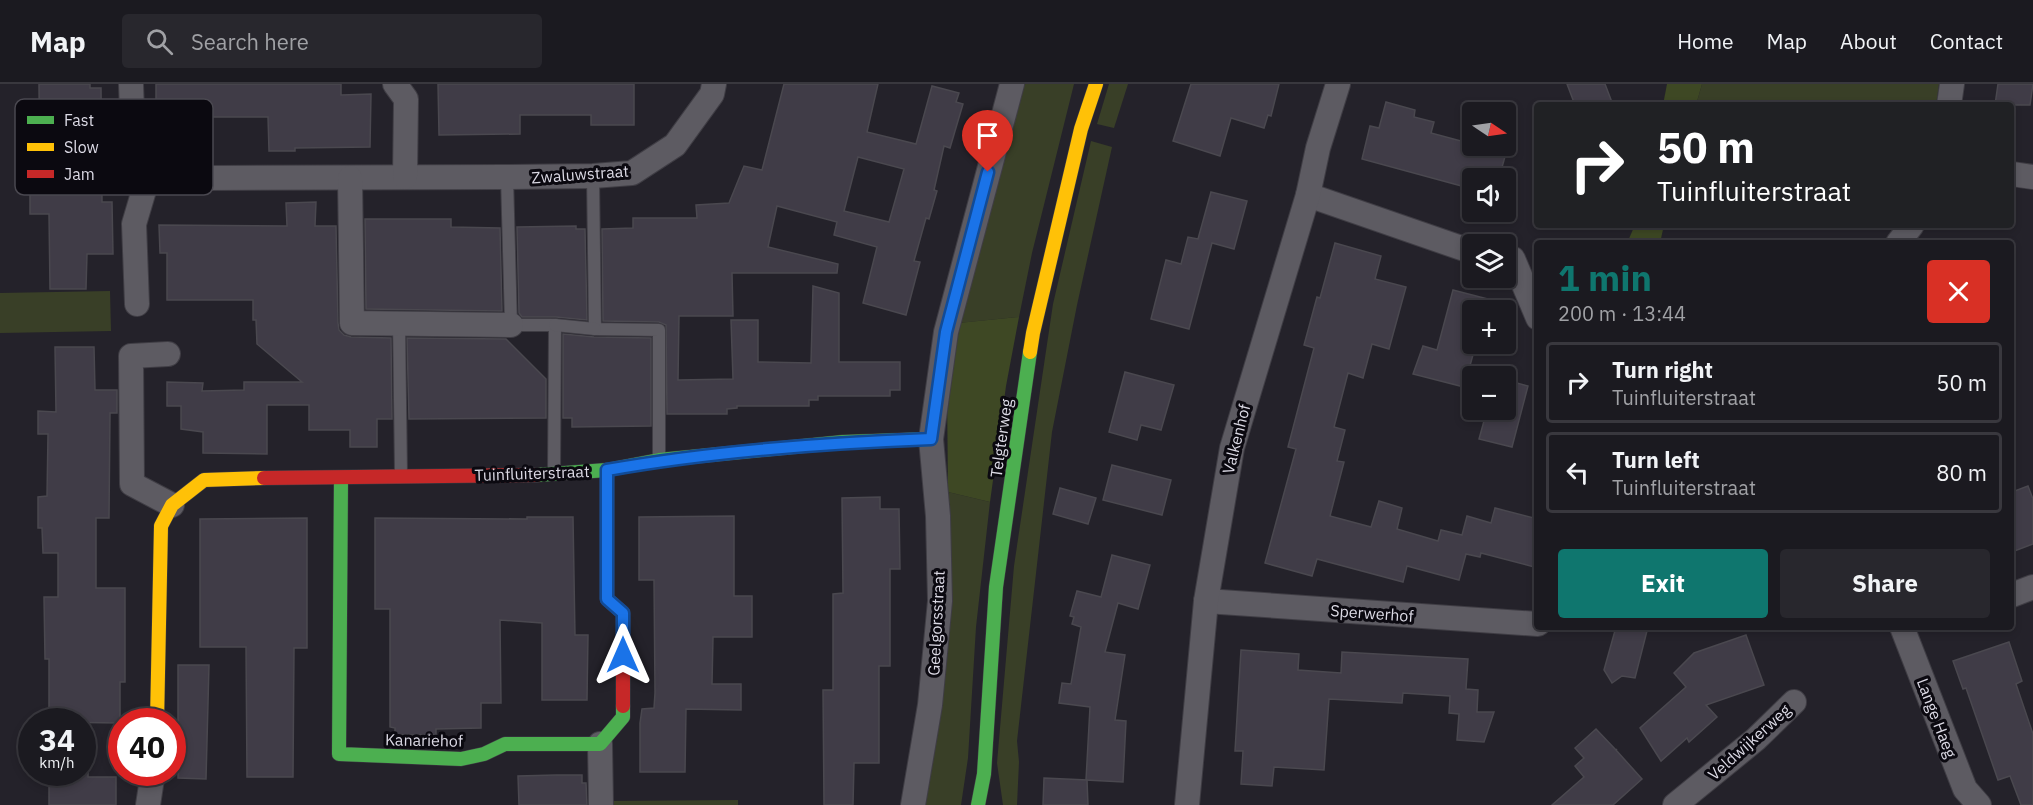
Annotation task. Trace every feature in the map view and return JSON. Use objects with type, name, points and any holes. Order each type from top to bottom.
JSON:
[{"type":"street","points":[[131,84],[132,99]]},
{"type":"street","points":[[395,84],[406,99],[405,177]]},
{"type":"street","name":"Zwaluwstraat","points":[[213,178],[593,176],[632,173],[675,145],[712,94],[714,84]]},
{"type":"street","points":[[931,439],[949,318],[1012,84]]},
{"type":"street","name":"Telgterweg","points":[[978,805],[984,774],[996,588],[1033,333],[1090,84]]},
{"type":"street","name":"Telgterweg","points":[[1085,113],[1096,84]]},
{"type":"street","name":"Valkenhof","points":[[1187,805],[1206,601],[1232,448],[1308,195],[1318,148],[1338,84]]},
{"type":"street","points":[[1949,102],[1952,84]]},
{"type":"street","points":[[2014,174],[2033,177]]},
{"type":"street","points":[[350,178],[352,324],[511,325]]},
{"type":"street","points":[[137,304],[134,224],[143,195]]},
{"type":"street","points":[[1308,195],[1462,248]]},
{"type":"street","points":[[1900,240],[1910,228]]},
{"type":"street","points":[[1516,267],[1534,309]]},
{"type":"street","points":[[168,354],[131,356],[132,484],[172,505]]},
{"type":"street","name":"Tuinfluiterstraat","points":[[157,708],[161,526],[172,505],[204,480],[554,475],[607,470],[659,460],[843,442],[931,439]]},
{"type":"street","name":"Geelgorsstraat","points":[[913,805],[930,705],[940,601],[938,516],[931,439]]},
{"type":"street","points":[[601,805],[600,744],[623,717],[623,613],[607,599],[607,470]]},
{"type":"street","name":"Kanariehof","points":[[341,478],[339,754],[461,759],[484,754],[505,744],[600,744]]},
{"type":"street","points":[[2014,594],[2033,587]]},
{"type":"street","name":"Sperwerhof","points":[[1206,601],[1534,624]]},
{"type":"street","name":"Lange Haeg","points":[[1908,630],[1965,789],[1979,805]]},
{"type":"street","name":"Veldwijkerweg","points":[[1676,805],[1756,739],[1794,702]]},
{"type":"street","name":"Telgterweg","points":[[984,774],[987,805]]},
{"type":"street","points":[[148,805],[151,786]]},
{"type":"lane","points":[[593,176],[595,329]]},
{"type":"lane","points":[[507,177],[511,325],[659,330],[659,460]]},
{"type":"lane","points":[[399,324],[401,477]]},
{"type":"lane","points":[[554,475],[555,325]]},
{"type":"green space","points":[[1022,84],[1074,84],[1032,253],[1019,317],[959,323]]},
{"type":"green space","points":[[1109,84],[1128,84],[1114,128],[1097,124]]},
{"type":"green space","points":[[1667,84],[1702,84],[1697,102],[1664,102]]},
{"type":"green space","points":[[1702,84],[1939,84],[1936,102],[1697,102]]},
{"type":"green space","points":[[1091,141],[1112,147],[1052,432],[1017,741],[1019,762],[1017,805],[1003,805],[997,763],[1014,566],[1053,304]]},
{"type":"green space","points":[[1634,228],[1663,228],[1661,240],[1628,240]]},
{"type":"green space","points":[[110,291],[111,331],[0,333],[0,293]]},
{"type":"green space","points":[[1019,317],[1006,386],[990,502],[948,492],[947,387],[958,323]]},
{"type":"green space","points":[[948,492],[990,502],[976,627],[968,758],[961,805],[925,805],[943,676]]},
{"type":"green space","points":[[738,800],[738,805],[607,805],[607,801]]},
{"type":"building","points":[[39,84],[90,84],[90,88],[101,88],[101,99],[39,99]]},
{"type":"building","points":[[156,84],[341,84],[341,95],[371,94],[370,147],[295,148],[295,151],[269,151],[268,117],[213,117],[213,99],[156,99]]},
{"type":"building","points":[[438,84],[634,84],[634,125],[591,125],[591,115],[520,115],[520,134],[439,135]]},
{"type":"building","points":[[784,84],[878,84],[867,132],[916,144],[932,86],[959,93],[956,102],[963,104],[950,148],[944,146],[934,190],[937,191],[929,219],[926,218],[914,261],[920,262],[906,315],[863,303],[877,247],[834,235],[837,222],[777,206],[768,247],[838,264],[837,273],[732,273],[733,316],[679,316],[678,380],[733,379],[731,320],[758,320],[758,362],[811,363],[813,286],[839,293],[839,362],[900,362],[900,390],[890,390],[890,396],[818,396],[818,400],[809,400],[809,406],[737,406],[737,408],[727,409],[727,414],[667,414],[666,325],[659,322],[603,321],[602,229],[633,228],[633,218],[697,218],[696,205],[729,203],[744,166],[762,170]],"holes":[[[858,157],[904,169],[889,222],[844,211]]]},
{"type":"building","points":[[1191,84],[1279,84],[1271,116],[1268,115],[1264,128],[1231,118],[1220,156],[1173,141]]},
{"type":"building","points":[[1567,84],[1605,84],[1612,102],[1574,102]]},
{"type":"building","points":[[1998,84],[2033,84],[2030,105],[1995,102]]},
{"type":"building","points":[[1386,102],[1415,110],[1414,117],[1434,122],[1431,133],[1462,141],[1462,156],[1505,156],[1502,168],[1462,168],[1462,186],[1362,159],[1370,126],[1379,128]]},
{"type":"building","points":[[1211,192],[1247,201],[1234,249],[1212,243],[1189,329],[1151,319],[1166,260],[1181,264],[1188,237],[1198,239]]},
{"type":"building","points":[[30,195],[102,195],[102,202],[112,202],[113,254],[87,254],[86,289],[50,289],[49,214],[30,214]]},
{"type":"building","points":[[316,202],[315,226],[336,226],[339,330],[351,337],[391,338],[392,419],[377,419],[377,447],[350,447],[350,430],[309,430],[309,405],[267,405],[267,454],[203,453],[203,432],[181,429],[181,406],[167,406],[167,382],[203,383],[202,391],[244,390],[244,382],[302,382],[257,344],[256,320],[253,320],[253,300],[167,300],[167,253],[160,253],[159,225],[287,226],[286,203]]},
{"type":"building","points":[[365,219],[451,219],[451,227],[500,228],[502,311],[366,309]]},
{"type":"building","points":[[576,226],[576,229],[585,229],[587,320],[522,317],[519,313],[517,227]]},
{"type":"building","points":[[1335,243],[1381,256],[1375,279],[1406,287],[1389,349],[1372,344],[1363,378],[1348,373],[1334,427],[1345,430],[1337,461],[1344,462],[1330,516],[1371,527],[1379,501],[1402,508],[1397,529],[1438,541],[1441,530],[1462,535],[1467,516],[1491,523],[1495,508],[1534,518],[1534,567],[1481,553],[1480,557],[1466,554],[1459,580],[1407,566],[1403,582],[1317,559],[1312,576],[1265,563],[1296,449],[1288,447],[1314,348],[1304,345],[1317,297],[1320,298]]},
{"type":"building","points":[[1453,290],[1488,299],[1462,300],[1462,354],[1473,354],[1470,366],[1462,366],[1462,386],[1413,374],[1423,346],[1437,350]]},
{"type":"building","points":[[563,334],[651,338],[651,426],[572,427],[572,418],[563,418]]},
{"type":"building","points":[[407,338],[506,339],[546,379],[546,418],[409,419]]},
{"type":"building","points":[[55,347],[94,347],[95,390],[117,390],[117,413],[110,413],[109,518],[96,518],[96,588],[125,588],[125,682],[120,682],[120,708],[108,708],[108,723],[96,723],[96,708],[49,708],[49,659],[45,659],[44,597],[58,597],[58,553],[43,553],[42,528],[38,528],[38,497],[47,496],[48,434],[38,434],[38,411],[56,412]]},
{"type":"building","points":[[1125,372],[1174,385],[1161,430],[1141,425],[1137,440],[1109,432]]},
{"type":"building","points":[[1516,383],[1528,386],[1512,447],[1479,439],[1484,420],[1516,420]]},
{"type":"building","points":[[1112,465],[1171,480],[1162,515],[1103,500]]},
{"type":"building","points":[[2028,486],[2033,499],[2033,544],[2014,551],[2014,491]]},
{"type":"building","points":[[1060,488],[1096,498],[1088,524],[1053,514]]},
{"type":"building","points":[[880,497],[880,509],[899,509],[900,569],[890,569],[890,666],[879,666],[879,763],[854,763],[853,805],[824,805],[823,690],[833,690],[833,594],[843,593],[842,498]]},
{"type":"building","points":[[734,516],[734,596],[752,596],[752,637],[713,637],[712,684],[741,684],[741,710],[686,709],[685,772],[640,772],[642,709],[654,708],[655,693],[654,580],[639,580],[639,517]]},
{"type":"building","points":[[527,517],[573,517],[575,635],[588,635],[587,700],[542,700],[542,623],[500,620],[501,703],[481,703],[481,728],[436,729],[436,735],[395,735],[395,728],[390,727],[390,609],[375,609],[375,518],[527,519]]},
{"type":"building","points":[[307,518],[307,648],[294,648],[293,777],[247,777],[246,647],[200,647],[200,519]]},
{"type":"building","points":[[1112,555],[1150,565],[1138,609],[1118,603],[1105,652],[1125,655],[1115,720],[1126,721],[1123,782],[1086,780],[1090,707],[1059,703],[1062,683],[1071,684],[1081,627],[1072,624],[1074,617],[1070,616],[1077,591],[1101,597]]},
{"type":"building","points":[[1615,630],[1647,630],[1635,678],[1622,676],[1612,683],[1604,670]]},
{"type":"building","points":[[1746,635],[1764,685],[1706,705],[1717,717],[1689,742],[1687,738],[1661,761],[1640,728],[1686,687],[1674,673],[1694,653]]},
{"type":"building","points":[[2009,642],[2022,681],[2016,684],[2033,734],[2033,805],[2021,805],[2010,776],[1998,780],[1966,688],[1963,689],[1953,661]]},
{"type":"building","points":[[1241,650],[1299,654],[1298,670],[1341,673],[1342,652],[1468,659],[1466,689],[1478,690],[1477,712],[1494,712],[1484,742],[1457,740],[1459,714],[1449,713],[1450,696],[1403,693],[1402,703],[1329,699],[1324,770],[1274,767],[1272,786],[1241,784],[1243,751],[1235,751]]},
{"type":"building","points":[[178,665],[209,665],[206,779],[186,778],[186,708],[178,708]]},
{"type":"building","points":[[1596,729],[1642,779],[1613,805],[1552,805],[1584,777],[1575,766],[1584,758],[1575,748]]},
{"type":"building","points":[[582,775],[582,783],[586,783],[587,805],[519,805],[518,776]]},
{"type":"building","points":[[96,777],[108,777],[108,786],[116,786],[116,805],[49,805],[49,786],[96,786]]},
{"type":"building","points":[[1044,778],[1087,780],[1088,805],[1043,805]]},
{"type":"traffic: fast","points":[[978,805],[984,774],[996,587],[1030,352]]},
{"type":"traffic: fast","points":[[537,475],[607,470],[659,460],[843,442],[931,439]]},
{"type":"traffic: fast","points":[[341,478],[339,754],[461,759],[484,754],[505,744],[600,744],[623,717],[623,706]]},
{"type":"traffic: slow","points":[[1030,352],[1081,129],[1096,84]]},
{"type":"traffic: slow","points":[[157,708],[161,526],[172,505],[204,480],[264,478]]},
{"type":"traffic: jam","points":[[607,470],[607,599],[623,613],[623,706]]},
{"type":"traffic: jam","points":[[264,478],[537,475]]},
{"type":"route","points":[[623,655],[623,613],[607,599],[607,470],[659,460],[843,442],[931,439],[946,332],[988,172]]}]
